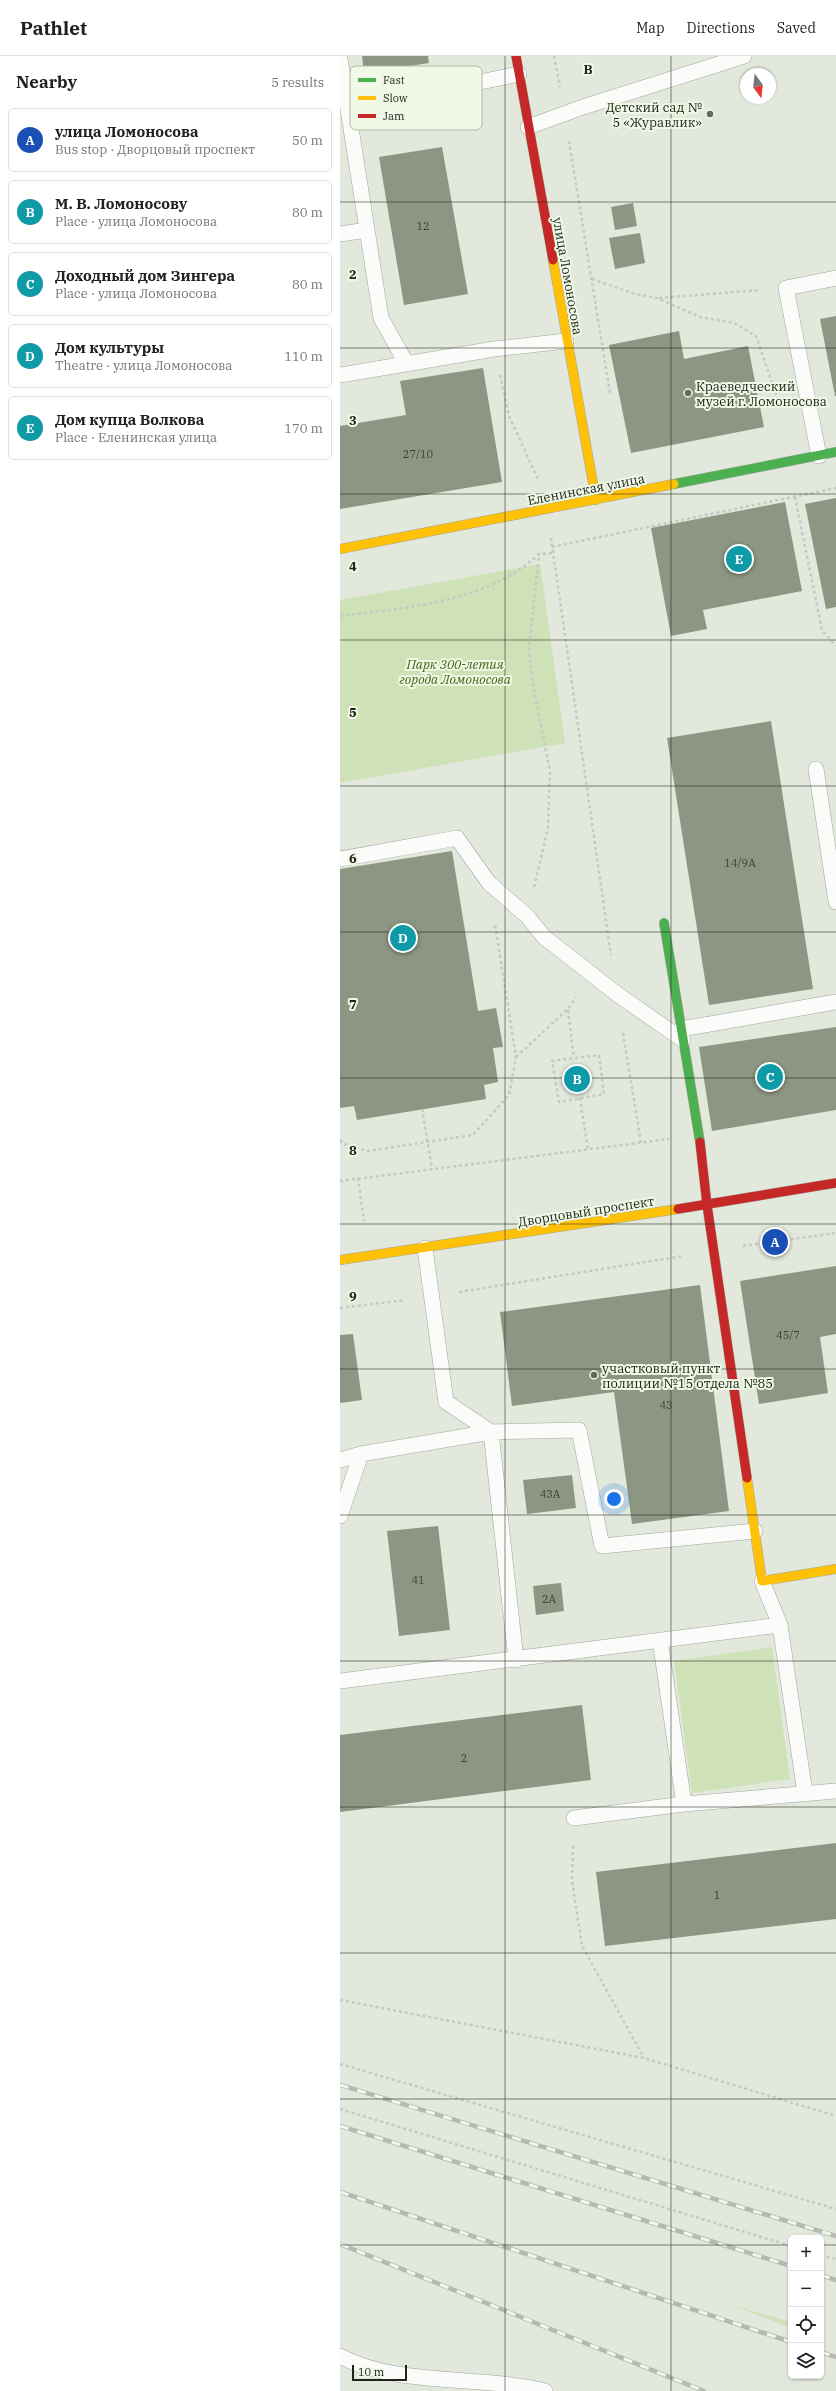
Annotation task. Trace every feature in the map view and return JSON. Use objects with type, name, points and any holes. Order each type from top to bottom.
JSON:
[{"type":"street","name":"улица Ломоносова","points":[[516,56],[566,341],[596,500]]},
{"type":"street","name":"Еленинская улица","points":[[340,549],[836,452]]},
{"type":"street","points":[[664,923],[704,1166],[707,1205],[715,1251],[762,1581],[836,1569]]},
{"type":"street","name":"Дворцовый проспект","points":[[340,1260],[707,1205],[836,1183]]},
{"type":"lane","points":[[528,127],[744,56]]},
{"type":"lane","points":[[340,59],[350,116]]},
{"type":"lane","points":[[482,82],[519,74]]},
{"type":"lane","points":[[352,130],[381,318],[406,363]]},
{"type":"lane","points":[[340,234],[367,230]]},
{"type":"lane","points":[[819,456],[786,288],[836,278]]},
{"type":"lane","points":[[340,375],[494,349],[566,341]]},
{"type":"lane","points":[[816,769],[836,902]]},
{"type":"lane","points":[[340,859],[457,838],[489,883],[527,916],[544,937],[617,994],[682,1034],[836,1002]]},
{"type":"lane","points":[[425,1248],[446,1402],[491,1432]]},
{"type":"lane","points":[[340,1460],[361,1454],[491,1432],[579,1430],[602,1546],[755,1532]]},
{"type":"lane","points":[[491,1432],[516,1660]]},
{"type":"lane","points":[[340,1516],[361,1454]]},
{"type":"lane","points":[[762,1581],[780,1625],[805,1793]]},
{"type":"lane","points":[[340,1681],[516,1660],[780,1625]]},
{"type":"lane","points":[[660,1640],[684,1804]]},
{"type":"lane","points":[[574,1818],[684,1804],[836,1791]]},
{"type":"lane","points":[[340,2356],[359,2366],[431,2378],[528,2387],[545,2391]]},
{"type":"path","points":[[554,56],[592,278],[610,394]]},
{"type":"path","points":[[592,278],[635,294],[657,298],[700,316],[734,323],[756,336],[779,402]]},
{"type":"path","points":[[657,298],[786,288]]},
{"type":"path","points":[[494,349],[510,416],[539,480]]},
{"type":"path","points":[[552,547],[836,488]]},
{"type":"path","points":[[795,497],[822,630],[836,646]]},
{"type":"path","points":[[340,616],[386,611],[474,593],[523,569],[539,554],[552,553],[604,910]]},
{"type":"path","points":[[527,916],[548,828],[550,772],[532,680],[529,648],[539,554]]},
{"type":"path","points":[[340,1140],[343,1144],[368,1151],[473,1135],[509,1095],[516,1057],[489,883]]},
{"type":"path","points":[[516,1057],[568,1009],[584,985],[617,994]]},
{"type":"path","points":[[568,1009],[574,1058]]},
{"type":"path","points":[[598,1055],[604,1094],[580,1098],[559,1102],[552,1061],[598,1055]]},
{"type":"path","points":[[580,1098],[588,1150]]},
{"type":"path","points":[[422,1109],[432,1169]]},
{"type":"path","points":[[636,1116],[641,1143]]},
{"type":"path","points":[[340,1181],[674,1138]]},
{"type":"path","points":[[358,1178],[364,1221]]},
{"type":"path","points":[[340,1308],[432,1296],[715,1251],[836,1234]]},
{"type":"path","points":[[574,1818],[572,1881],[582,1946],[644,2058]]},
{"type":"path","points":[[340,2000],[644,2058],[836,2116]]},
{"type":"path","points":[[340,2064],[836,2209]]},
{"type":"path","points":[[340,2108],[788,2245]]},
{"type":"path","points":[[824,2256],[836,2259]]},
{"type":"green space","name":"Парк 300-летия города Ломоносова","points":[[540,564],[565,743],[340,783],[340,600]]},
{"type":"green space","points":[[772,1647],[790,1779],[692,1793],[674,1661]]},
{"type":"green space","points":[[735,2306],[788,2321],[788,2327]]},
{"type":"building","points":[[362,56],[428,56],[429,63],[410,66],[363,66]]},
{"type":"building","points":[[442,147],[468,294],[404,305],[379,157]]},
{"type":"building","points":[[633,203],[637,226],[615,230],[611,207]]},
{"type":"building","points":[[640,233],[645,263],[615,269],[609,238]]},
{"type":"building","points":[[836,316],[836,396],[835,396],[820,319]]},
{"type":"building","name":"Краеведческий музей г. Ломоносова","points":[[679,331],[684,359],[748,346],[764,427],[631,453],[609,345]]},
{"type":"building","points":[[483,368],[502,482],[340,509],[340,426],[406,415],[400,381]]},
{"type":"building","points":[[836,498],[836,607],[826,609],[805,504]]},
{"type":"building","points":[[785,502],[802,591],[703,610],[707,629],[671,636],[651,528]]},
{"type":"building","points":[[771,721],[813,989],[709,1005],[667,738]]},
{"type":"building","points":[[452,851],[478,1011],[496,1008],[503,1047],[493,1048],[498,1082],[484,1085],[486,1099],[357,1120],[354,1106],[340,1108],[340,869]]},
{"type":"building","points":[[836,1027],[836,1110],[712,1131],[699,1047]]},
{"type":"building","points":[[836,1266],[836,1334],[820,1337],[828,1393],[759,1404],[740,1281]]},
{"type":"building","points":[[700,1285],[729,1511],[632,1524],[614,1392],[512,1406],[500,1312]]},
{"type":"building","points":[[353,1334],[362,1400],[340,1403],[340,1335]]},
{"type":"building","points":[[572,1475],[576,1508],[527,1514],[523,1480]]},
{"type":"building","points":[[438,1526],[450,1630],[399,1636],[387,1531]]},
{"type":"building","points":[[561,1583],[564,1611],[536,1615],[533,1586]]},
{"type":"building","points":[[582,1705],[591,1780],[340,1812],[340,1735]]},
{"type":"building","points":[[836,1843],[836,1919],[605,1946],[596,1872]]},
{"type":"railway","points":[[340,2085],[836,2236]]},
{"type":"railway","points":[[340,2126],[788,2265]]},
{"type":"railway","points":[[340,2192],[788,2341]]},
{"type":"railway","points":[[340,2244],[704,2391]]},
{"type":"railway","points":[[824,2276],[836,2280]]},
{"type":"railway","points":[[824,2353],[836,2357]]},
{"type":"traffic: fast","points":[[674,484],[836,452]]},
{"type":"traffic: fast","points":[[664,923],[700,1142]]},
{"type":"traffic: slow","points":[[553,260],[596,500]]},
{"type":"traffic: slow","points":[[340,549],[674,484]]},
{"type":"traffic: slow","points":[[340,1260],[678,1209]]},
{"type":"traffic: slow","points":[[747,1478],[762,1581],[836,1569]]},
{"type":"traffic: jam","points":[[516,56],[553,260]]},
{"type":"traffic: jam","points":[[700,1142],[707,1205],[747,1478]]},
{"type":"traffic: jam","points":[[678,1209],[836,1183]]},
{"type":"place","name":"Детский сад № 5 «Журавлик»","points":[[710,114]]},
{"type":"place","name":"Краеведческий музей г. Ломоносова","points":[[688,393]]},
{"type":"place","name":"Дом купца Волкова","points":[[739,559]]},
{"type":"place","name":"Дом культуры","points":[[403,938]]},
{"type":"place","name":"Доходный дом Зингера","points":[[770,1077]]},
{"type":"place","name":"М. В. Ломоносову","points":[[577,1079]]},
{"type":"place","name":"улица Ломоносова","points":[[775,1242]]},
{"type":"place","name":"участковый пункт полиции №15 отдела №85","points":[[594,1375]]}]
